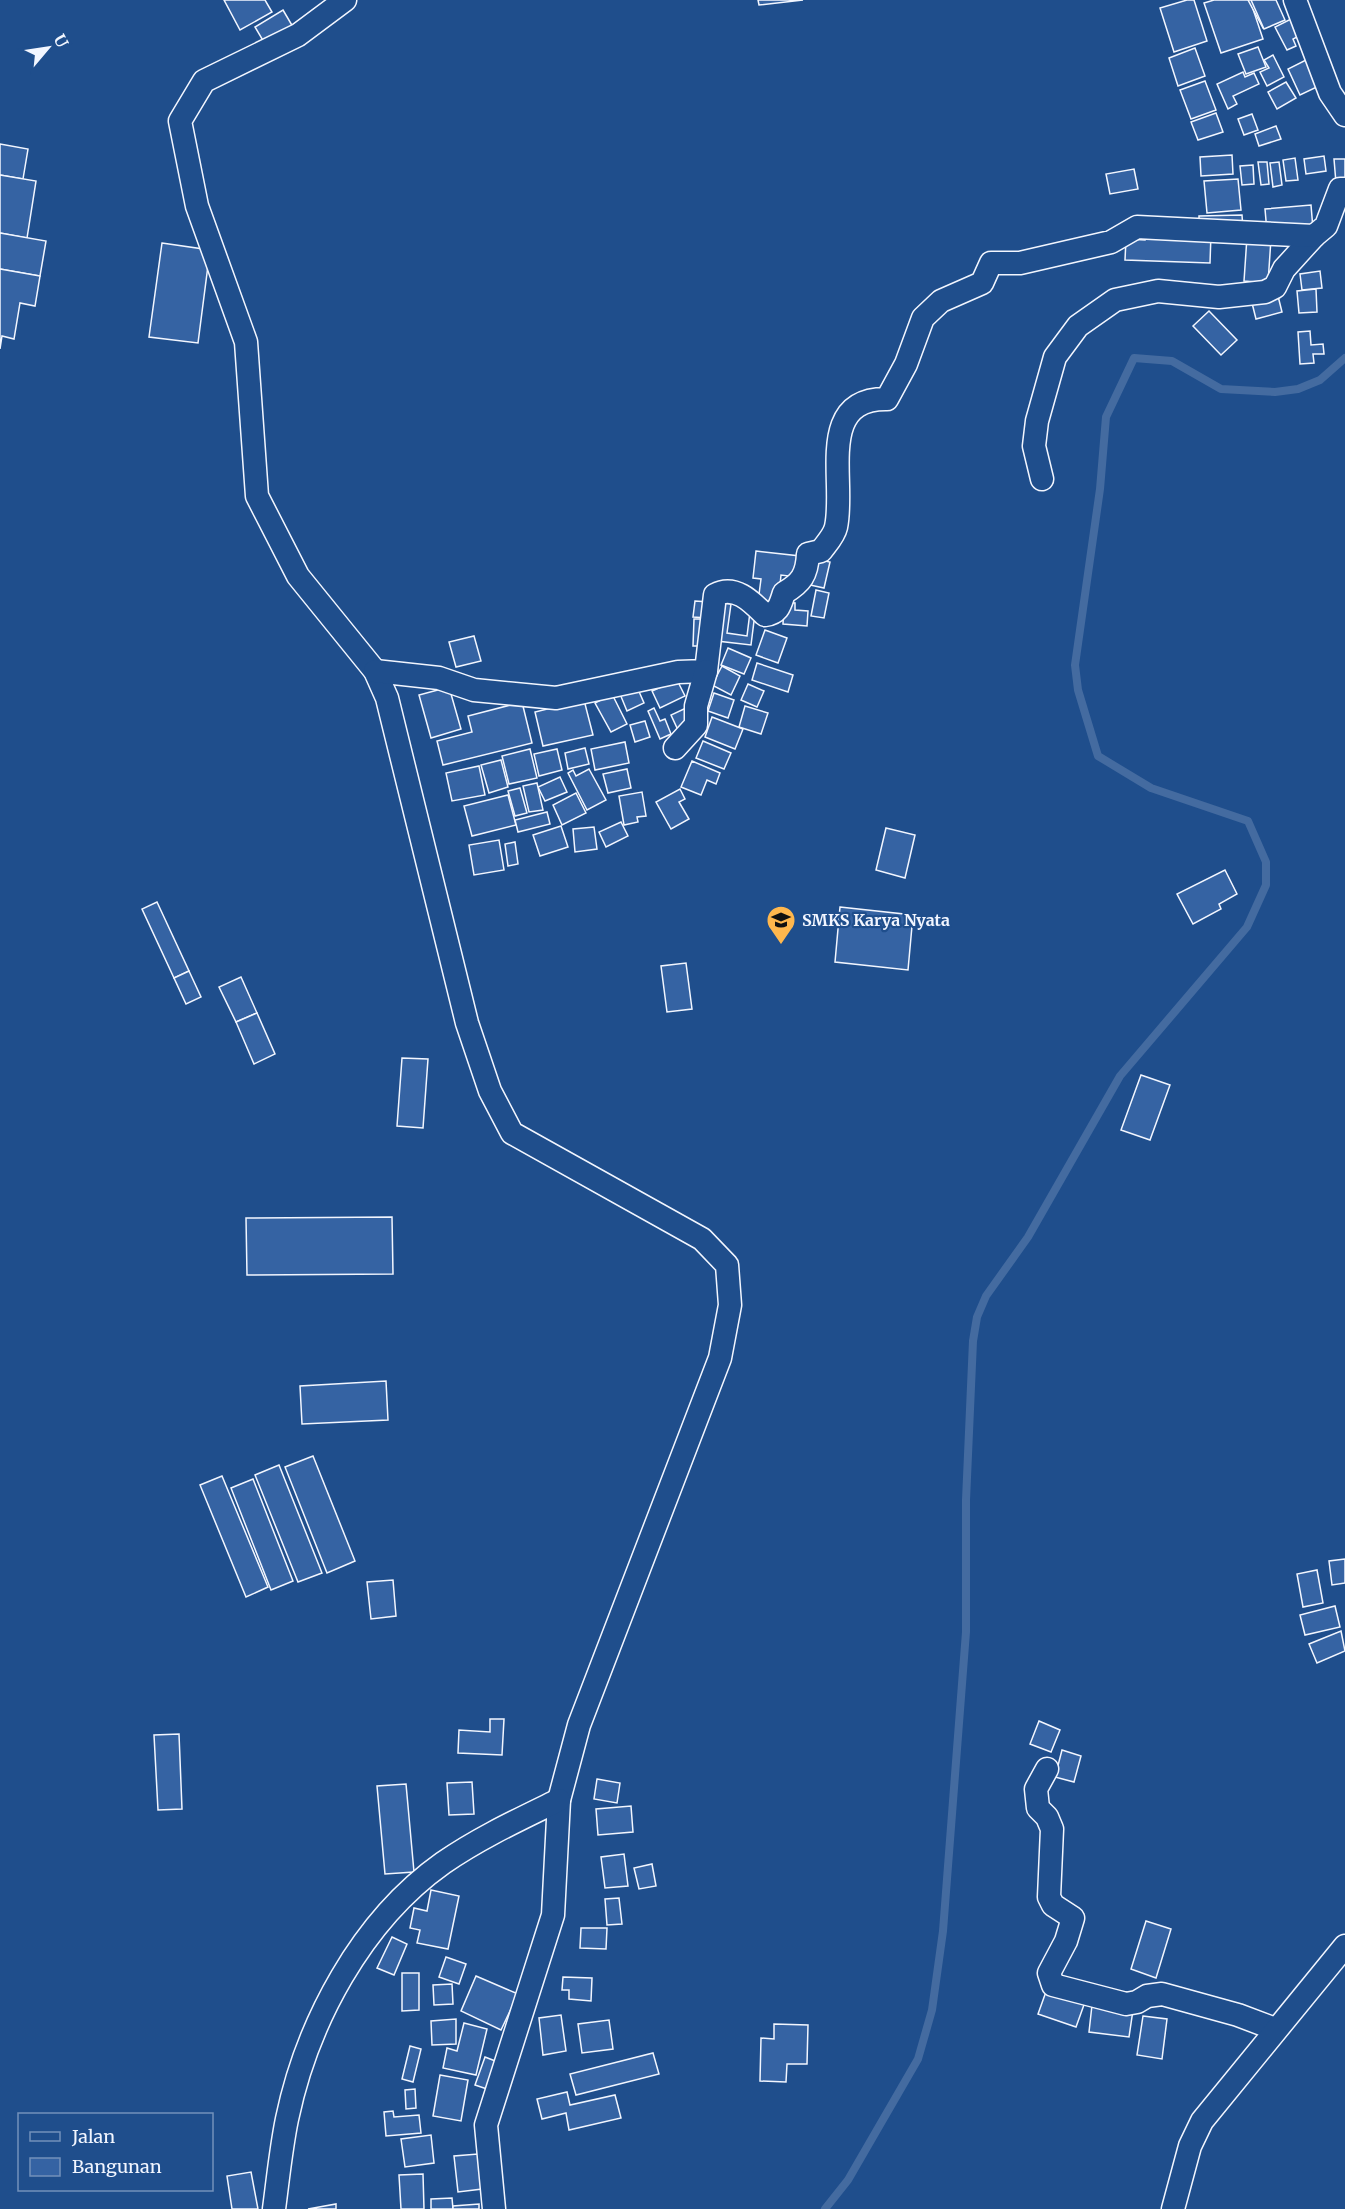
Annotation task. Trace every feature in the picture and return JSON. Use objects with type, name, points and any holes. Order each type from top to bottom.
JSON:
[{"type":"street","points":[[345,0],[298,35],[204,81],[180,121],[197,206],[246,342],[257,496],[298,576],[375,670],[387,698],[467,1023],[490,1091],[512,1133],[702,1239],[727,1265],[730,1305],[720,1359],[579,1725],[559,1800],[553,1915],[486,2125],[494,2209]]},
{"type":"street","points":[[1295,0],[1330,93],[1345,115]]},
{"type":"street","points":[[1042,479],[1034,446],[1037,421],[1055,357],[1078,326],[1115,300],[1158,291],[1219,297],[1265,292],[1275,287],[1284,269],[1326,226],[1340,189],[1345,189]]},
{"type":"street","points":[[675,748],[696,725],[696,706],[706,671],[715,595],[721,592],[745,596],[765,615],[775,612],[781,606],[784,593],[801,581],[807,570],[808,554],[821,551],[836,530],[839,499],[836,454],[844,420],[856,405],[870,399],[887,399],[906,364],[922,318],[941,301],[982,283],[991,263],[1020,263],[1111,242],[1137,227],[1314,236]]},
{"type":"street","points":[[375,670],[439,678],[474,690],[556,698],[678,672],[706,671]]},
{"type":"street","points":[[1047,1769],[1040,1778],[1036,1790],[1038,1808],[1047,1817],[1052,1829],[1049,1897],[1053,1905],[1073,1918],[1066,1941],[1049,1972],[1053,1985],[1126,2004],[1137,2002],[1147,1996],[1162,1994],[1238,2015],[1275,2030]]},
{"type":"street","points":[[274,2209],[287,2119],[299,2074],[322,2014],[362,1947],[408,1894],[443,1864],[510,1824],[559,1800]]},
{"type":"street","points":[[1173,2209],[1190,2146],[1202,2121],[1345,1946]]},
{"type":"building","points":[[224,0],[265,0],[272,12],[240,30]]},
{"type":"building","points":[[758,0],[803,0],[759,5]]},
{"type":"building","points":[[1194,0],[1207,41],[1174,52],[1160,8]]},
{"type":"building","points":[[1214,0],[1250,0],[1263,39],[1221,53],[1204,3]]},
{"type":"building","points":[[1248,0],[1273,0],[1283,17],[1263,28]]},
{"type":"building","points":[[1251,0],[1276,0],[1285,20],[1264,29]]},
{"type":"building","points":[[283,10],[293,27],[265,44],[255,27]]},
{"type":"building","points":[[1291,19],[1299,36],[1293,39],[1296,46],[1287,50],[1275,27]]},
{"type":"building","points":[[1258,47],[1266,67],[1246,74],[1238,54]]},
{"type":"building","points":[[1195,48],[1205,76],[1178,86],[1169,58]]},
{"type":"building","points":[[1273,55],[1284,77],[1267,86],[1260,72],[1269,68],[1264,60]]},
{"type":"building","points":[[1306,60],[1319,86],[1300,95],[1288,69]]},
{"type":"building","points":[[1243,72],[1245,77],[1254,73],[1259,84],[1233,96],[1237,104],[1228,109],[1217,84]]},
{"type":"building","points":[[1205,81],[1216,110],[1191,119],[1180,90]]},
{"type":"building","points":[[1286,82],[1296,98],[1277,109],[1268,92]]},
{"type":"building","points":[[1216,113],[1223,132],[1198,140],[1191,122]]},
{"type":"building","points":[[1252,114],[1258,130],[1244,135],[1238,119]]},
{"type":"building","points":[[1276,126],[1281,139],[1259,146],[1255,134]]},
{"type":"building","points":[[0,144],[28,149],[23,179],[0,175]]},
{"type":"building","points":[[1232,155],[1233,174],[1201,176],[1200,157]]},
{"type":"building","points":[[1324,156],[1326,171],[1306,174],[1304,159]]},
{"type":"building","points":[[1295,158],[1298,180],[1286,181],[1283,160]]},
{"type":"building","points":[[1334,159],[1345,159],[1345,183],[1336,183]]},
{"type":"building","points":[[1258,162],[1267,162],[1269,184],[1261,185]]},
{"type":"building","points":[[1279,162],[1282,185],[1273,187],[1270,163]]},
{"type":"building","points":[[1253,165],[1254,184],[1242,185],[1240,166]]},
{"type":"building","points":[[1134,169],[1138,189],[1110,194],[1106,174]]},
{"type":"building","points":[[0,175],[36,181],[27,238],[0,233]]},
{"type":"building","points":[[1238,179],[1241,210],[1207,213],[1204,181]]},
{"type":"building","points":[[1311,205],[1313,229],[1267,232],[1265,209]]},
{"type":"building","points":[[1242,215],[1243,229],[1199,231],[1199,216]]},
{"type":"building","points":[[1145,232],[1211,234],[1210,263],[1125,260],[1126,239],[1145,240]]},
{"type":"building","points":[[0,233],[46,241],[40,276],[0,269]]},
{"type":"building","points":[[1247,237],[1271,239],[1268,283],[1244,281]]},
{"type":"building","points":[[162,243],[210,250],[198,343],[149,337]]},
{"type":"building","points":[[0,269],[40,276],[35,306],[20,303],[14,339],[2,336],[0,349]]},
{"type":"building","points":[[1320,271],[1322,288],[1302,290],[1300,274]]},
{"type":"building","points":[[1316,289],[1317,312],[1299,313],[1297,291]]},
{"type":"building","points":[[1278,296],[1282,312],[1256,319],[1252,303]]},
{"type":"building","points":[[1209,311],[1237,340],[1221,355],[1193,326]]},
{"type":"building","points":[[1310,331],[1311,345],[1323,344],[1324,354],[1313,354],[1314,363],[1300,364],[1298,332]]},
{"type":"building","points":[[756,551],[800,556],[797,577],[781,575],[778,605],[758,602],[761,579],[753,578]]},
{"type":"building","points":[[815,559],[830,562],[824,588],[810,585]]},
{"type":"building","points":[[816,590],[829,593],[824,618],[811,616]]},
{"type":"building","points":[[695,601],[709,602],[707,618],[693,617]]},
{"type":"building","points":[[784,602],[795,603],[795,610],[808,611],[807,626],[783,624]]},
{"type":"building","points":[[722,603],[731,604],[727,633],[747,636],[750,612],[755,613],[751,645],[717,641]]},
{"type":"building","points":[[694,619],[706,619],[706,646],[693,646]]},
{"type":"building","points":[[765,630],[787,638],[778,663],[756,655]]},
{"type":"building","points":[[474,636],[481,661],[456,667],[449,642]]},
{"type":"building","points":[[728,648],[751,658],[744,674],[721,665]]},
{"type":"building","points":[[757,663],[793,675],[788,692],[752,680]]},
{"type":"building","points":[[722,666],[740,676],[731,695],[712,685]]},
{"type":"building","points":[[677,680],[685,696],[660,708],[652,691]]},
{"type":"building","points":[[748,684],[764,691],[757,707],[741,700]]},
{"type":"building","points":[[449,687],[461,729],[431,738],[419,695]]},
{"type":"building","points":[[637,687],[644,703],[627,711],[620,694]]},
{"type":"building","points":[[714,693],[734,700],[728,718],[708,711]]},
{"type":"building","points":[[612,694],[627,724],[611,732],[595,703]]},
{"type":"building","points":[[584,700],[593,735],[543,746],[535,712]]},
{"type":"building","points":[[522,702],[532,743],[443,765],[437,741],[472,732],[468,716]]},
{"type":"building","points":[[745,706],[768,713],[761,734],[739,727]]},
{"type":"building","points":[[654,708],[660,721],[665,719],[671,734],[660,739],[648,711]]},
{"type":"building","points":[[686,708],[693,724],[678,730],[671,715]]},
{"type":"building","points":[[712,717],[743,729],[735,749],[705,737]]},
{"type":"building","points":[[645,721],[650,737],[635,742],[630,725]]},
{"type":"building","points":[[703,741],[731,753],[724,769],[696,758]]},
{"type":"building","points":[[625,742],[629,763],[595,770],[591,749]]},
{"type":"building","points":[[585,748],[589,764],[568,769],[565,753]]},
{"type":"building","points":[[530,749],[537,778],[509,784],[502,756]]},
{"type":"building","points":[[557,749],[562,770],[539,776],[534,754]]},
{"type":"building","points":[[501,760],[508,787],[489,793],[481,765]]},
{"type":"building","points":[[692,761],[720,773],[716,784],[707,780],[701,795],[681,787]]},
{"type":"building","points":[[479,766],[485,795],[452,801],[446,773]]},
{"type":"building","points":[[589,769],[606,800],[587,810],[568,773],[573,770],[576,776]]},
{"type":"building","points":[[627,769],[631,788],[608,793],[603,774]]},
{"type":"building","points":[[560,777],[567,792],[545,801],[538,787]]},
{"type":"building","points":[[537,783],[543,810],[529,812],[523,786]]},
{"type":"building","points":[[520,788],[527,813],[515,816],[508,791]]},
{"type":"building","points":[[680,789],[685,799],[679,802],[689,819],[671,829],[656,802]]},
{"type":"building","points":[[642,792],[646,816],[637,817],[638,822],[624,825],[619,796]]},
{"type":"building","points":[[576,793],[586,813],[562,825],[553,805]]},
{"type":"building","points":[[508,795],[516,825],[472,836],[464,806]]},
{"type":"building","points":[[547,812],[550,824],[518,832],[515,820]]},
{"type":"building","points":[[621,822],[628,836],[606,847],[599,832]]},
{"type":"building","points":[[561,826],[568,847],[540,856],[533,835]]},
{"type":"building","points":[[594,827],[597,849],[575,852],[573,829]]},
{"type":"building","points":[[886,828],[915,835],[905,878],[876,870]]},
{"type":"building","points":[[499,840],[504,870],[474,875],[469,845]]},
{"type":"building","points":[[515,842],[518,864],[508,866],[505,844]]},
{"type":"building","points":[[1225,870],[1237,894],[1219,904],[1221,909],[1193,924],[1177,894]]},
{"type":"building","points":[[157,902],[189,971],[174,978],[142,909]]},
{"type":"building","points":[[840,907],[913,915],[908,970],[835,962]]},
{"type":"building","points":[[686,963],[692,1009],[667,1012],[661,966]]},
{"type":"building","points":[[189,971],[201,997],[186,1004],[174,978]]},
{"type":"building","points":[[241,977],[257,1013],[236,1022],[219,987]]},
{"type":"building","points":[[257,1013],[275,1054],[254,1064],[236,1022]]},
{"type":"building","points":[[402,1058],[428,1059],[423,1128],[397,1126]]},
{"type":"building","points":[[1141,1075],[1170,1085],[1150,1140],[1121,1130]]},
{"type":"building","points":[[392,1217],[393,1274],[247,1275],[246,1218]]},
{"type":"building","points":[[386,1381],[388,1420],[302,1424],[300,1386]]},
{"type":"building","points":[[313,1456],[355,1561],[327,1573],[285,1467]]},
{"type":"building","points":[[279,1465],[322,1573],[298,1582],[255,1475]]},
{"type":"building","points":[[222,1476],[268,1587],[246,1597],[200,1485]]},
{"type":"building","points":[[253,1479],[293,1581],[271,1590],[231,1488]]},
{"type":"building","points":[[1345,1559],[1345,1583],[1332,1585],[1329,1561]]},
{"type":"building","points":[[1317,1570],[1323,1603],[1303,1607],[1297,1574]]},
{"type":"building","points":[[393,1580],[396,1616],[371,1619],[367,1582]]},
{"type":"building","points":[[1335,1606],[1340,1627],[1305,1635],[1300,1615]]},
{"type":"building","points":[[1341,1631],[1345,1651],[1317,1663],[1309,1644]]},
{"type":"building","points":[[490,1719],[504,1719],[502,1755],[458,1753],[459,1730],[490,1732]]},
{"type":"building","points":[[1039,1721],[1060,1730],[1051,1752],[1030,1744]]},
{"type":"building","points":[[179,1734],[182,1809],[158,1810],[154,1735]]},
{"type":"building","points":[[1062,1750],[1081,1756],[1074,1782],[1055,1777]]},
{"type":"building","points":[[597,1779],[620,1783],[617,1803],[594,1799]]},
{"type":"building","points":[[472,1782],[474,1814],[449,1815],[447,1783]]},
{"type":"building","points":[[406,1784],[414,1872],[385,1874],[377,1786]]},
{"type":"building","points":[[631,1806],[633,1832],[598,1835],[596,1809]]},
{"type":"building","points":[[624,1854],[628,1886],[605,1888],[601,1857]]},
{"type":"building","points":[[652,1864],[656,1886],[639,1889],[634,1868]]},
{"type":"building","points":[[431,1890],[459,1896],[448,1949],[417,1943],[420,1930],[410,1928],[414,1908],[427,1911]]},
{"type":"building","points":[[619,1898],[622,1924],[607,1925],[605,1899]]},
{"type":"building","points":[[1146,1921],[1171,1929],[1156,1978],[1131,1969]]},
{"type":"building","points":[[581,1928],[607,1928],[606,1949],[580,1948]]},
{"type":"building","points":[[392,1937],[407,1944],[394,1975],[377,1968]]},
{"type":"building","points":[[446,1957],[466,1964],[459,1984],[439,1977]]},
{"type":"building","points":[[402,1973],[419,1973],[419,2010],[402,2011]]},
{"type":"building","points":[[476,1976],[518,1994],[501,2030],[461,2011]]},
{"type":"building","points":[[563,1977],[592,1978],[591,2001],[569,1999],[569,1990],[562,1990]]},
{"type":"building","points":[[452,1984],[453,2004],[434,2005],[433,1985]]},
{"type":"building","points":[[1047,1989],[1085,2002],[1076,2027],[1038,2014]]},
{"type":"building","points":[[1092,2005],[1133,2010],[1129,2037],[1089,2032]]},
{"type":"building","points":[[561,2015],[566,2051],[543,2055],[539,2018]]},
{"type":"building","points":[[1143,2016],[1167,2019],[1162,2059],[1137,2055]]},
{"type":"building","points":[[456,2019],[456,2044],[432,2045],[431,2021]]},
{"type":"building","points":[[609,2020],[613,2049],[582,2053],[578,2024]]},
{"type":"building","points":[[464,2023],[487,2029],[476,2075],[443,2068],[447,2048],[457,2051]]},
{"type":"building","points":[[774,2024],[808,2025],[807,2064],[787,2064],[786,2082],[760,2081],[761,2038],[774,2039]]},
{"type":"building","points":[[410,2046],[421,2049],[413,2082],[402,2079]]},
{"type":"building","points":[[653,2053],[659,2074],[576,2095],[570,2074]]},
{"type":"building","points":[[485,2057],[503,2064],[493,2091],[475,2085]]},
{"type":"building","points":[[440,2075],[468,2080],[461,2121],[433,2116]]},
{"type":"building","points":[[415,2089],[416,2108],[406,2109],[405,2090]]},
{"type":"building","points":[[567,2092],[570,2105],[615,2095],[621,2118],[569,2130],[566,2113],[542,2119],[537,2099]]},
{"type":"building","points":[[393,2111],[394,2117],[419,2115],[421,2133],[386,2136],[384,2112]]},
{"type":"building","points":[[431,2135],[434,2163],[405,2167],[401,2139]]},
{"type":"building","points":[[478,2154],[482,2189],[458,2192],[454,2156]]},
{"type":"building","points":[[251,2172],[258,2209],[232,2209],[227,2176]]},
{"type":"building","points":[[423,2174],[424,2209],[401,2209],[399,2175]]},
{"type":"building","points":[[452,2198],[453,2209],[431,2209],[431,2199]]},
{"type":"building","points":[[336,2204],[336,2209],[308,2209]]},
{"type":"building","points":[[479,2204],[479,2209],[453,2209],[453,2206]]},
{"type":"waterway","points":[[825,2209],[848,2180],[918,2059],[932,2010],[943,1931],[966,1632],[966,1500],[973,1341],[977,1317],[986,1296],[1028,1237],[1120,1076],[1247,927],[1266,885],[1266,862],[1248,821],[1151,788],[1098,756],[1078,690],[1075,665],[1100,489],[1106,417],[1134,358],[1172,361],[1221,389],[1275,392],[1298,389],[1320,380],[1345,358]]},
{"type":"place","name":"SMKS Karya Nyata","points":[[781,946]]}]
